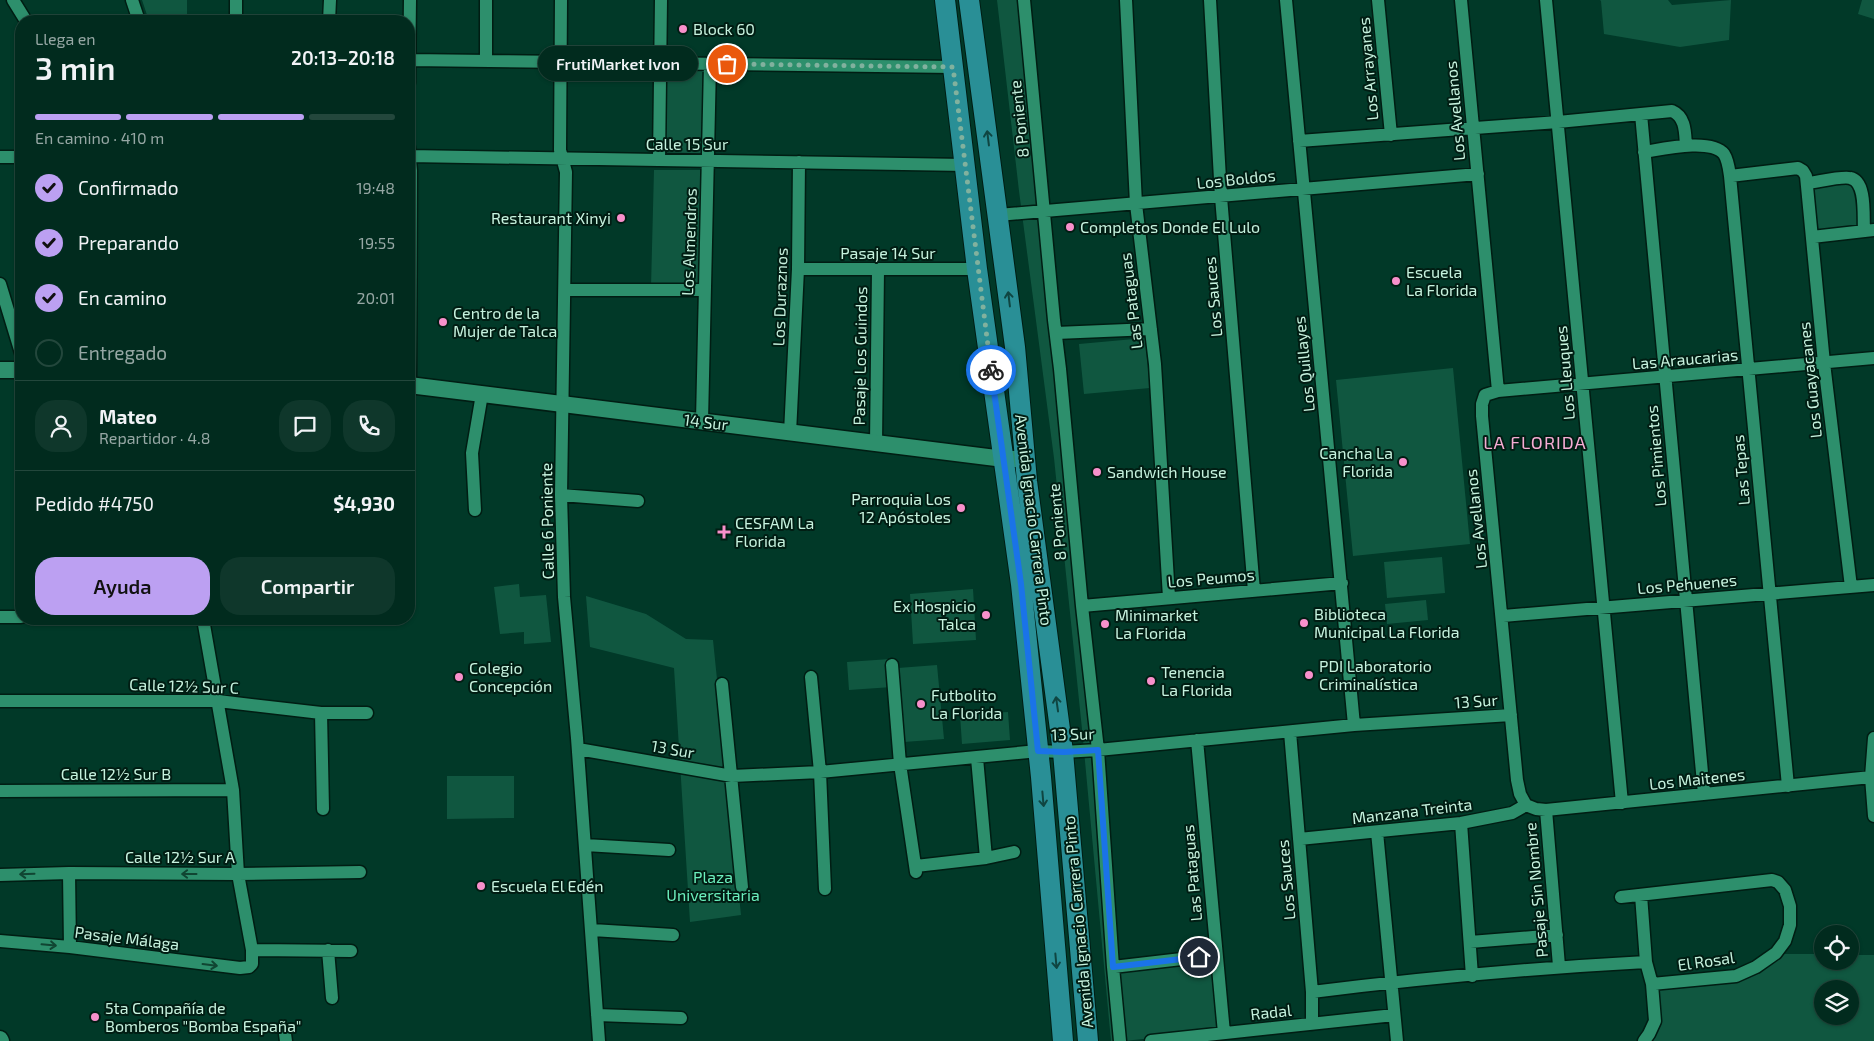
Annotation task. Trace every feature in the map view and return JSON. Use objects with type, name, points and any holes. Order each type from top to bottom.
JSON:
[{"type":"main road","name":"Avenida Ignacio Carrera Pinto","points":[[945,0],[978,269],[1021,584],[1038,751],[1063,1041]]},
{"type":"main road","name":"Avenida Ignacio Carrera Pinto","points":[[969,0],[1015,347],[1024,459],[1064,752],[1088,1041]]},
{"type":"street","points":[[13,0],[22,15]]},
{"type":"street","points":[[132,0],[137,15]]},
{"type":"street","points":[[236,0],[236,15]]},
{"type":"street","points":[[330,0],[330,15]]},
{"type":"street","points":[[410,0],[410,15]]},
{"type":"street","points":[[486,0],[486,61]]},
{"type":"street","name":"Calle 6 Poniente","points":[[561,0],[560,150],[566,172],[561,495],[564,597],[586,845],[599,1041]]},
{"type":"street","points":[[660,160],[661,0]]},
{"type":"street","name":"8 Poniente","points":[[1024,0],[1082,606],[1098,750],[1120,1041]]},
{"type":"street","name":"Las Pataguas","points":[[1126,0],[1136,204],[1155,364],[1169,598]]},
{"type":"street","name":"Los Sauces","points":[[1210,0],[1221,197],[1254,590]]},
{"type":"street","name":"Los Quillayes","points":[[1286,0],[1354,725]]},
{"type":"street","name":"Los Arrayanes","points":[[1378,0],[1390,135]]},
{"type":"street","name":"Los Avellanos","points":[[1461,0],[1498,391],[1485,395],[1482,404],[1482,416],[1503,616],[1517,780],[1520,794],[1526,805]]},
{"type":"street","name":"Los Lleuques","points":[[1546,0],[1622,802]]},
{"type":"street","points":[[415,60],[953,67]]},
{"type":"street","name":"Los Almendros","points":[[702,421],[710,64]]},
{"type":"street","points":[[1299,142],[1474,129],[1672,111],[1678,114],[1684,122],[1686,146],[1644,152]]},
{"type":"street","name":"Los Pimientos","points":[[1641,114],[1704,794]]},
{"type":"street","name":"Las Tepas","points":[[1686,146],[1709,146],[1722,152],[1727,158],[1730,176],[1788,786]]},
{"type":"street","name":"Calle 15 Sur","points":[[415,153],[562,159],[966,165]]},
{"type":"street","points":[[0,157],[15,157]]},
{"type":"street","name":"Los Duraznos","points":[[790,433],[798,269],[799,162]]},
{"type":"street","points":[[1730,176],[1798,168],[1805,177],[1850,178],[1859,182],[1869,230],[1812,237]]},
{"type":"street","name":"Los Boldos","points":[[998,215],[1478,174]]},
{"type":"street","name":"Los Guayacanes","points":[[1805,177],[1824,363],[1851,586]]},
{"type":"street","name":"Pasaje 14 Sur","points":[[798,269],[978,269]]},
{"type":"street","name":"Pasaje Los Guindos","points":[[876,443],[878,270]]},
{"type":"street","points":[[0,284],[15,333]]},
{"type":"street","points":[[565,290],[704,290]]},
{"type":"street","points":[[1056,334],[1151,329]]},
{"type":"street","name":"Las Araucarias","points":[[1498,391],[1874,358]]},
{"type":"street","points":[[0,370],[15,370]]},
{"type":"street","name":"14 Sur","points":[[415,386],[1004,459],[1024,459]]},
{"type":"street","points":[[475,510],[472,453],[482,394]]},
{"type":"street","points":[[561,495],[638,501]]},
{"type":"street","name":"Los Peumos","points":[[1082,606],[1342,583]]},
{"type":"street","name":"Los Pehuenes","points":[[1503,616],[1874,585]]},
{"type":"street","points":[[0,616],[15,616]]},
{"type":"street","points":[[204,625],[233,790],[238,874],[252,950],[351,951]]},
{"type":"street","points":[[892,665],[900,764],[916,869],[1014,852]]},
{"type":"street","points":[[811,677],[820,772],[824,889]]},
{"type":"street","points":[[722,684],[742,887]]},
{"type":"street","name":"Calle 12½ Sur C","points":[[0,701],[218,701],[321,713],[367,713]]},
{"type":"street","points":[[321,713],[323,809]]},
{"type":"street","name":"13 Sur","points":[[578,749],[732,776],[820,772],[1038,751],[1098,750],[1354,725],[1511,715]]},
{"type":"street","name":"Los Sauces","points":[[1290,732],[1312,992],[1312,1024]]},
{"type":"street","points":[[1874,738],[1871,777],[1874,816]]},
{"type":"street","name":"Las Pataguas","points":[[1197,740],[1224,1033]]},
{"type":"street","points":[[977,758],[986,858]]},
{"type":"street","name":"Los Maitenes","points":[[1526,805],[1546,810],[1871,777]]},
{"type":"street","name":"Calle 12½ Sur B","points":[[0,791],[233,790]]},
{"type":"street","name":"Manzana Treinta","points":[[1299,839],[1461,823],[1505,815],[1526,805]]},
{"type":"street","name":"Pasaje Sin Nombre","points":[[1546,810],[1559,966]]},
{"type":"street","points":[[1461,823],[1472,976]]},
{"type":"street","points":[[1377,832],[1396,1041]]},
{"type":"street","points":[[586,845],[669,850]]},
{"type":"street","points":[[70,872],[70,947]]},
{"type":"street","name":"Calle 12½ Sur A","points":[[0,875],[70,872],[238,874],[360,872]]},
{"type":"street","name":"El Rosal","points":[[1640,895],[1772,880],[1782,886],[1789,901],[1790,925],[1785,941],[1776,953],[1756,967],[1736,976],[1652,984]]},
{"type":"street","points":[[1621,897],[1640,895],[1646,962],[1652,984],[1655,1021],[1644,1041]]},
{"type":"street","points":[[592,930],[673,935]]},
{"type":"street","points":[[1470,942],[1557,935]]},
{"type":"street","name":"Pasaje Málaga","points":[[0,941],[70,947],[240,968],[249,967],[253,960],[252,950]]},
{"type":"street","points":[[328,950],[332,998]]},
{"type":"street","points":[[1113,967],[1216,956]]},
{"type":"street","points":[[1312,992],[1392,982],[1472,976],[1559,966],[1646,962]]},
{"type":"street","points":[[597,1015],[681,1018]]},
{"type":"street","name":"Radal","points":[[1151,1041],[1394,1015]]},
{"type":"green space","points":[[142,0],[187,0],[187,15],[147,15]]},
{"type":"green space","points":[[997,0],[1018,0],[1078,606],[1116,1041],[1111,1041],[1054,458],[1019,191]]},
{"type":"green space","points":[[1600,0],[1668,0],[1672,5],[1731,0],[1729,40],[1680,47],[1604,34]]},
{"type":"green space","points":[[1862,0],[1874,0],[1874,19],[1858,14]]},
{"type":"green space","points":[[664,67],[705,67],[703,154],[662,155]]},
{"type":"green space","points":[[654,170],[701,170],[699,286],[651,287]]},
{"type":"green space","points":[[1859,182],[1864,231],[1812,237],[1808,183]]},
{"type":"green space","points":[[1145,338],[1150,388],[1084,394],[1079,344]]},
{"type":"green space","name":"Cancha La Florida","points":[[1453,368],[1470,544],[1353,556],[1336,380]]},
{"type":"green space","points":[[1442,557],[1445,593],[1387,598],[1384,562]]},
{"type":"green space","points":[[519,584],[520,597],[546,595],[551,642],[524,644],[524,632],[500,634],[494,587]]},
{"type":"green space","points":[[973,589],[976,640],[913,644],[910,594]]},
{"type":"green space","name":"Plaza Universitaria","points":[[586,596],[646,614],[686,639],[713,640],[741,915],[690,922],[674,668],[590,647]]},
{"type":"green space","points":[[1426,600],[1428,620],[1387,624],[1385,604]]},
{"type":"green space","points":[[890,659],[892,687],[849,690],[847,662]]},
{"type":"green space","name":"Futbolito La Florida","points":[[937,665],[944,739],[904,742],[898,668]]},
{"type":"green space","name":"Futbolito La Florida","points":[[1008,712],[1010,740],[962,744],[960,715]]},
{"type":"green space","points":[[447,776],[514,776],[514,818],[447,819]]},
{"type":"green space","points":[[1784,954],[1814,954],[1814,970],[1859,970],[1859,955],[1874,955],[1874,1041],[1644,1041],[1649,1034],[1652,984],[1764,968]]},
{"type":"green space","points":[[1219,960],[1228,1030],[1124,1041],[1118,971]]},
{"type":"way so far","points":[[727,64],[953,67],[991,370]]},
{"type":"place","name":"Block 60","points":[[683,29]]},
{"type":"place","name":"FrutiMarket Ivon","points":[[727,64]]},
{"type":"place","name":"Restaurant Xinyi","points":[[621,218]]},
{"type":"place","name":"Completos Donde El Lulo","points":[[1070,227]]},
{"type":"place","name":"Escuela La Florida","points":[[1396,281]]},
{"type":"place","name":"Centro de la Mujer de Talca","points":[[443,322]]},
{"type":"place","name":"Cancha La Florida","points":[[1403,462]]},
{"type":"place","name":"Sandwich House","points":[[1097,472]]},
{"type":"place","name":"Parroquia Los 12 Apóstoles","points":[[961,508]]},
{"type":"place","name":"CESFAM La Florida","points":[[724,532]]},
{"type":"place","name":"Ex Hospicio Talca","points":[[986,615]]},
{"type":"place","name":"Biblioteca Municipal La Florida","points":[[1304,623]]},
{"type":"place","name":"Minimarket La Florida","points":[[1105,624]]},
{"type":"place","name":"PDI Laboratorio Criminalística","points":[[1309,675]]},
{"type":"place","name":"Colegio Concepción","points":[[459,677]]},
{"type":"place","name":"Tenencia La Florida","points":[[1151,681]]},
{"type":"place","name":"Futbolito La Florida","points":[[921,704]]},
{"type":"place","name":"Escuela El Edén","points":[[481,886]]},
{"type":"place","name":"5ta Compañía de Bomberos \"Bomba España\"","points":[[95,1017]]},
{"type":"district","name":"LA FLORIDA","points":[[1535,443]]},
{"type":"route","points":[[991,370],[1021,584],[1038,751],[1098,750],[1113,967],[1199,957]]}]
